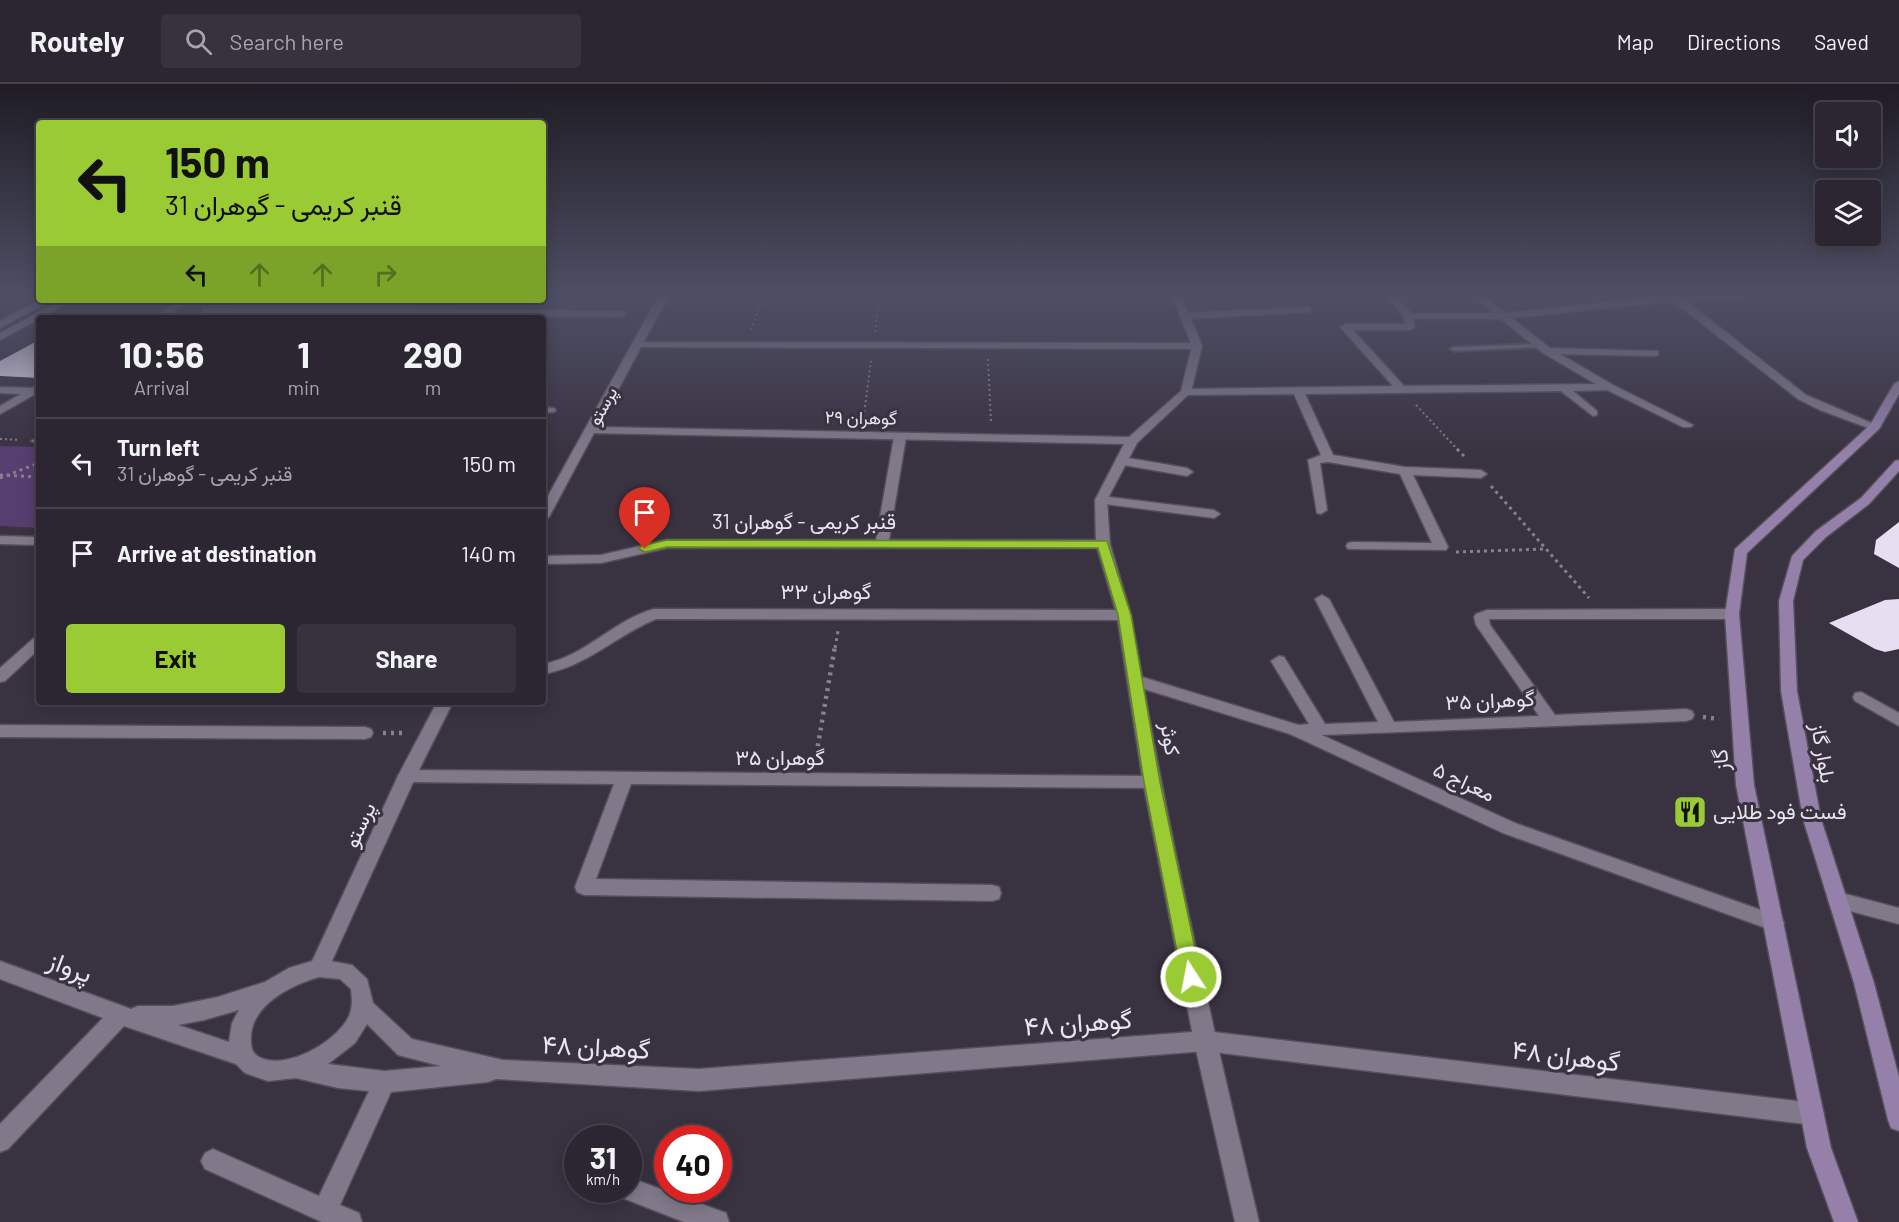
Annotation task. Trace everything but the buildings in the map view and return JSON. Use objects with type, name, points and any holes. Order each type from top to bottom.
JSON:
[{"type":"main road","name":"گاز","points":[[1846,1222],[1819,1148],[1745,785],[1732,614],[1740,552],[1875,427],[1899,384]]},
{"type":"main road","name":"بلوار گاز","points":[[1899,464],[1865,501],[1821,534],[1797,558],[1786,600],[1790,690],[1812,819],[1864,983],[1899,1118]]},
{"type":"street","name":"پرستو","points":[[546,511],[634,348]]},
{"type":"street","points":[[1196,348],[1186,392],[1609,387]]},
{"type":"street","points":[[1364,348],[1401,389]]},
{"type":"street","points":[[1739,348],[1802,397],[1824,408],[1875,427]]},
{"type":"street","points":[[1544,349],[1654,353]]},
{"type":"street","points":[[1544,349],[1609,387],[1687,425]]},
{"type":"street","points":[[1564,388],[1593,413]]},
{"type":"street","points":[[1297,389],[1328,458]]},
{"type":"street","points":[[0,390],[36,390]]},
{"type":"street","points":[[0,411],[36,390]]},
{"type":"street","name":"کوثر","points":[[1186,392],[1162,411],[1132,441],[1101,500],[1102,544],[1124,615],[1137,681],[1152,782],[1205,1041],[1247,1222]]},
{"type":"street","name":"گوهران ۲۹","points":[[590,430],[1132,441]]},
{"type":"street","points":[[882,542],[900,436]]},
{"type":"street","points":[[1321,510],[1314,460],[1328,458],[1405,471],[1481,474]]},
{"type":"street","points":[[1122,461],[1187,472]]},
{"type":"street","points":[[1353,546],[1441,547],[1405,471]]},
{"type":"street","points":[[1101,500],[1214,514]]},
{"type":"street","points":[[0,540],[36,541]]},
{"type":"street","name":"قنبر کریمی - گوهران 31","points":[[546,560],[601,559],[667,544],[882,542],[1102,544]]},
{"type":"street","points":[[1322,599],[1389,728]]},
{"type":"street","name":"گوهران ۳۳","points":[[546,668],[563,665],[585,654],[628,626],[654,614],[841,612],[1124,615]]},
{"type":"street","points":[[1551,721],[1483,625],[1481,617],[1492,613],[1732,614]]},
{"type":"street","points":[[0,677],[36,644]]},
{"type":"street","points":[[1279,662],[1320,729]]},
{"type":"street","name":"معراج ۵","points":[[1137,681],[1296,730],[1509,828],[1774,924]]},
{"type":"street","points":[[1860,696],[1899,720]]},
{"type":"street","name":"پرستو","points":[[319,968],[407,776],[443,705]]},
{"type":"street","name":"گوهران ۳۵","points":[[1296,730],[1686,715]]},
{"type":"street","points":[[0,731],[365,734]]},
{"type":"street","name":"گوهران ۳۵","points":[[407,776],[1152,782]]},
{"type":"street","points":[[624,779],[584,887],[992,894]]},
{"type":"street","points":[[1838,900],[1899,916]]},
{"type":"street","points":[[319,968],[345,971],[360,985],[363,1007],[355,1025],[340,1043],[321,1058],[298,1068],[280,1071],[264,1070],[251,1065],[242,1056],[239,1036],[248,1012],[268,991],[293,975],[319,968]]},
{"type":"street","name":"پرواز","points":[[0,970],[120,1016],[242,1056]]},
{"type":"street","points":[[0,1141],[120,1016],[169,1018],[218,1008],[268,991]]},
{"type":"street","name":"گوهران ۴۸","points":[[363,1007],[406,1048],[503,1070],[699,1080],[1205,1041],[1813,1114]]},
{"type":"street","points":[[298,1068],[338,1077],[384,1082],[503,1070]]},
{"type":"street","points":[[325,1211],[384,1082]]},
{"type":"street","points":[[213,1161],[350,1222]]},
{"type":"street","points":[[642,1194],[717,1222]]},
{"type":"lane","points":[[1454,349],[1544,349]]},
{"type":"path","points":[[861,436],[873,348]]},
{"type":"path","points":[[987,348],[992,438]]},
{"type":"path","points":[[1401,389],[1481,474],[1591,601],[1594,610],[1590,614]]},
{"type":"path","points":[[1,476],[36,464]]},
{"type":"path","points":[[1,476],[36,477]]},
{"type":"path","points":[[1441,547],[1455,552],[1545,549]]},
{"type":"path","points":[[811,781],[841,612]]},
{"type":"path","points":[[1686,715],[1741,722]]},
{"type":"path","points":[[365,734],[429,732]]},
{"type":"shaded area","points":[[0,446],[36,447],[36,528],[0,526]]},
{"type":"place","name":"فست فود طلایی","points":[[1690,812]]},
{"type":"route","points":[[645,549],[667,544],[882,542],[1102,544],[1124,615],[1137,681],[1152,782],[1191,977]]}]
